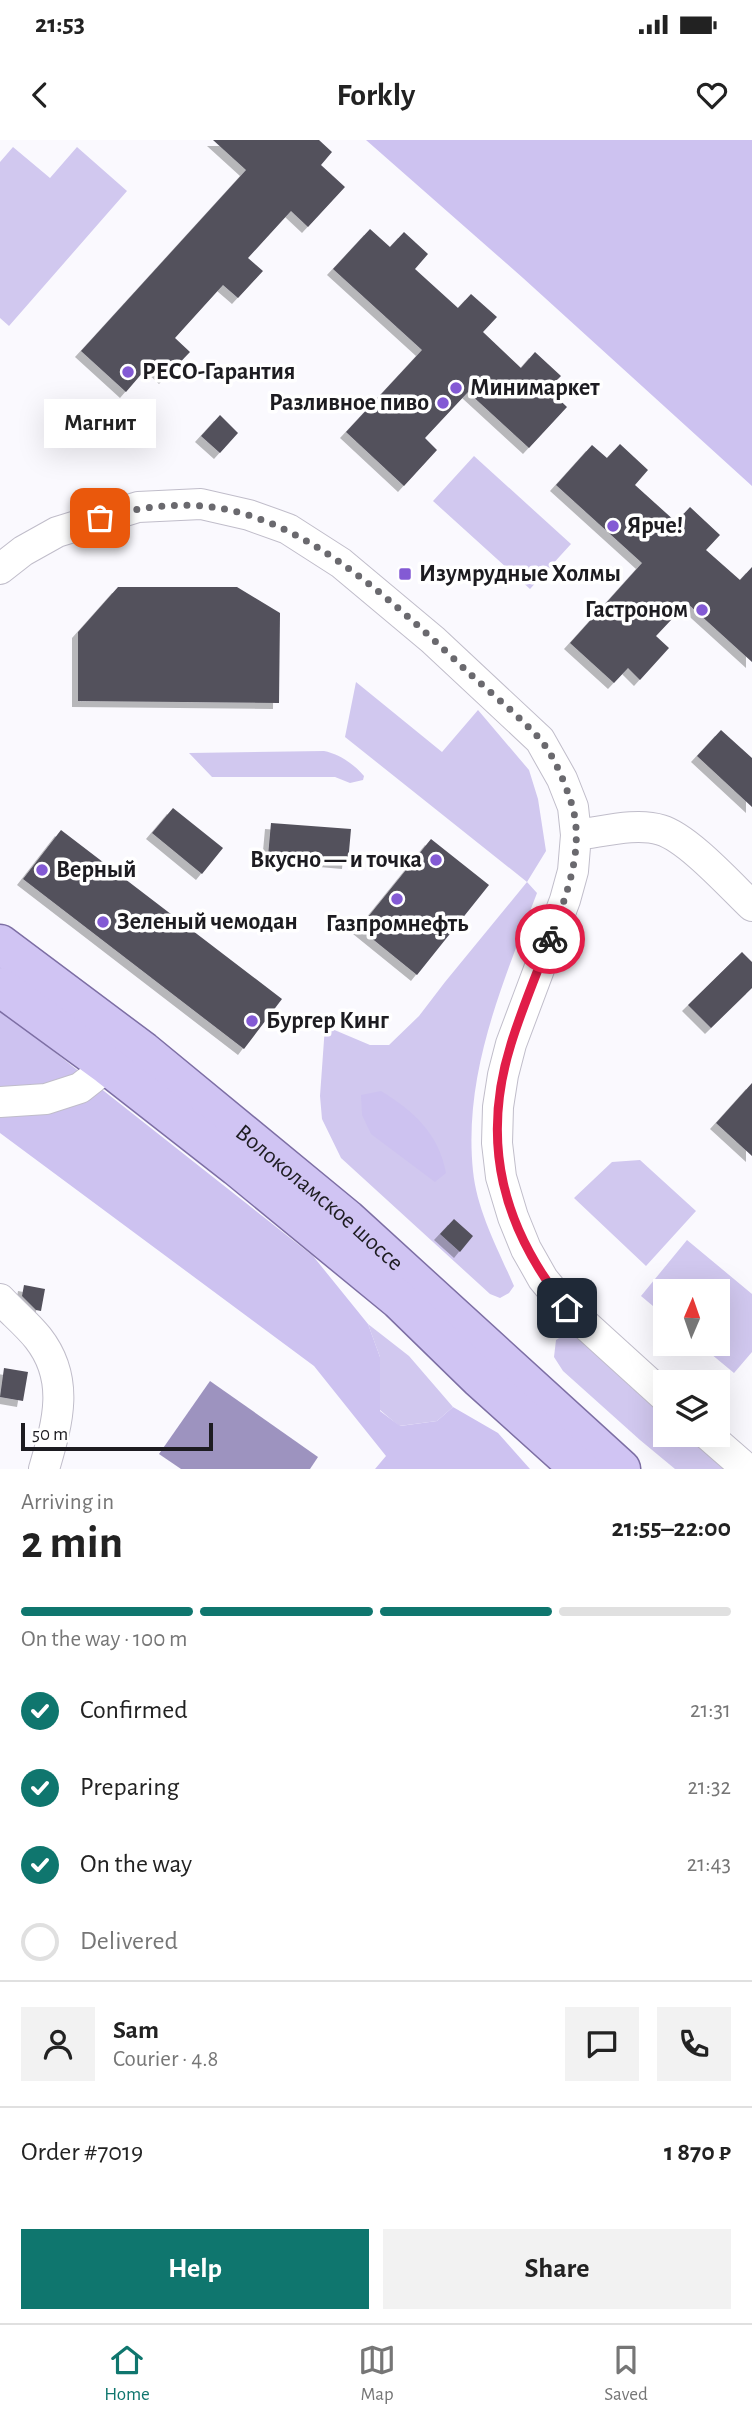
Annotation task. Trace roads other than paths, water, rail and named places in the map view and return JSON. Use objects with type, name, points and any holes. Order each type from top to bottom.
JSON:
[{"type":"main road","name":"Волоколамское шоссе","points":[[0,944],[143,1051],[347,1219],[621,1469]]},
{"type":"main road","name":"Волоколамское шоссе","points":[[0,987],[108,1066],[237,1167],[399,1300],[480,1379],[580,1469]]},
{"type":"street","points":[[0,569],[23,551],[57,531],[138,508],[201,504],[249,515],[288,529],[341,563],[433,640],[540,740],[562,779],[573,807],[576,835],[573,871],[565,900],[511,1044],[503,1075],[497,1143],[501,1177],[526,1249],[543,1279],[567,1308],[653,1386]]},
{"type":"street","points":[[576,835],[641,828],[662,830],[682,841],[752,906]]},
{"type":"street","points":[[0,1102],[46,1099],[80,1088],[108,1066]]},
{"type":"street","points":[[0,1298],[39,1340],[55,1371],[60,1399],[57,1423],[44,1469]]},
{"type":"street","points":[[722,1447],[747,1469]]},
{"type":"place","name":"РЕСО-Гарантия","points":[[128,372]]},
{"type":"place","name":"Минимаркет","points":[[456,388]]},
{"type":"place","name":"Разливное пиво","points":[[443,403]]},
{"type":"place","name":"Магнит","points":[[100,518]]},
{"type":"place","name":"Ярче!","points":[[613,526]]},
{"type":"place","name":"Изумрудные Холмы","points":[[405,574]]},
{"type":"place","name":"Гастроном","points":[[702,610]]},
{"type":"place","name":"Вкусно — и точка","points":[[436,860]]},
{"type":"place","name":"Верный","points":[[42,870]]},
{"type":"place","name":"Газпромнефть","points":[[397,899]]},
{"type":"place","name":"Зеленый чемодан","points":[[103,922]]},
{"type":"place","name":"Бургер Кинг","points":[[252,1021]]}]
